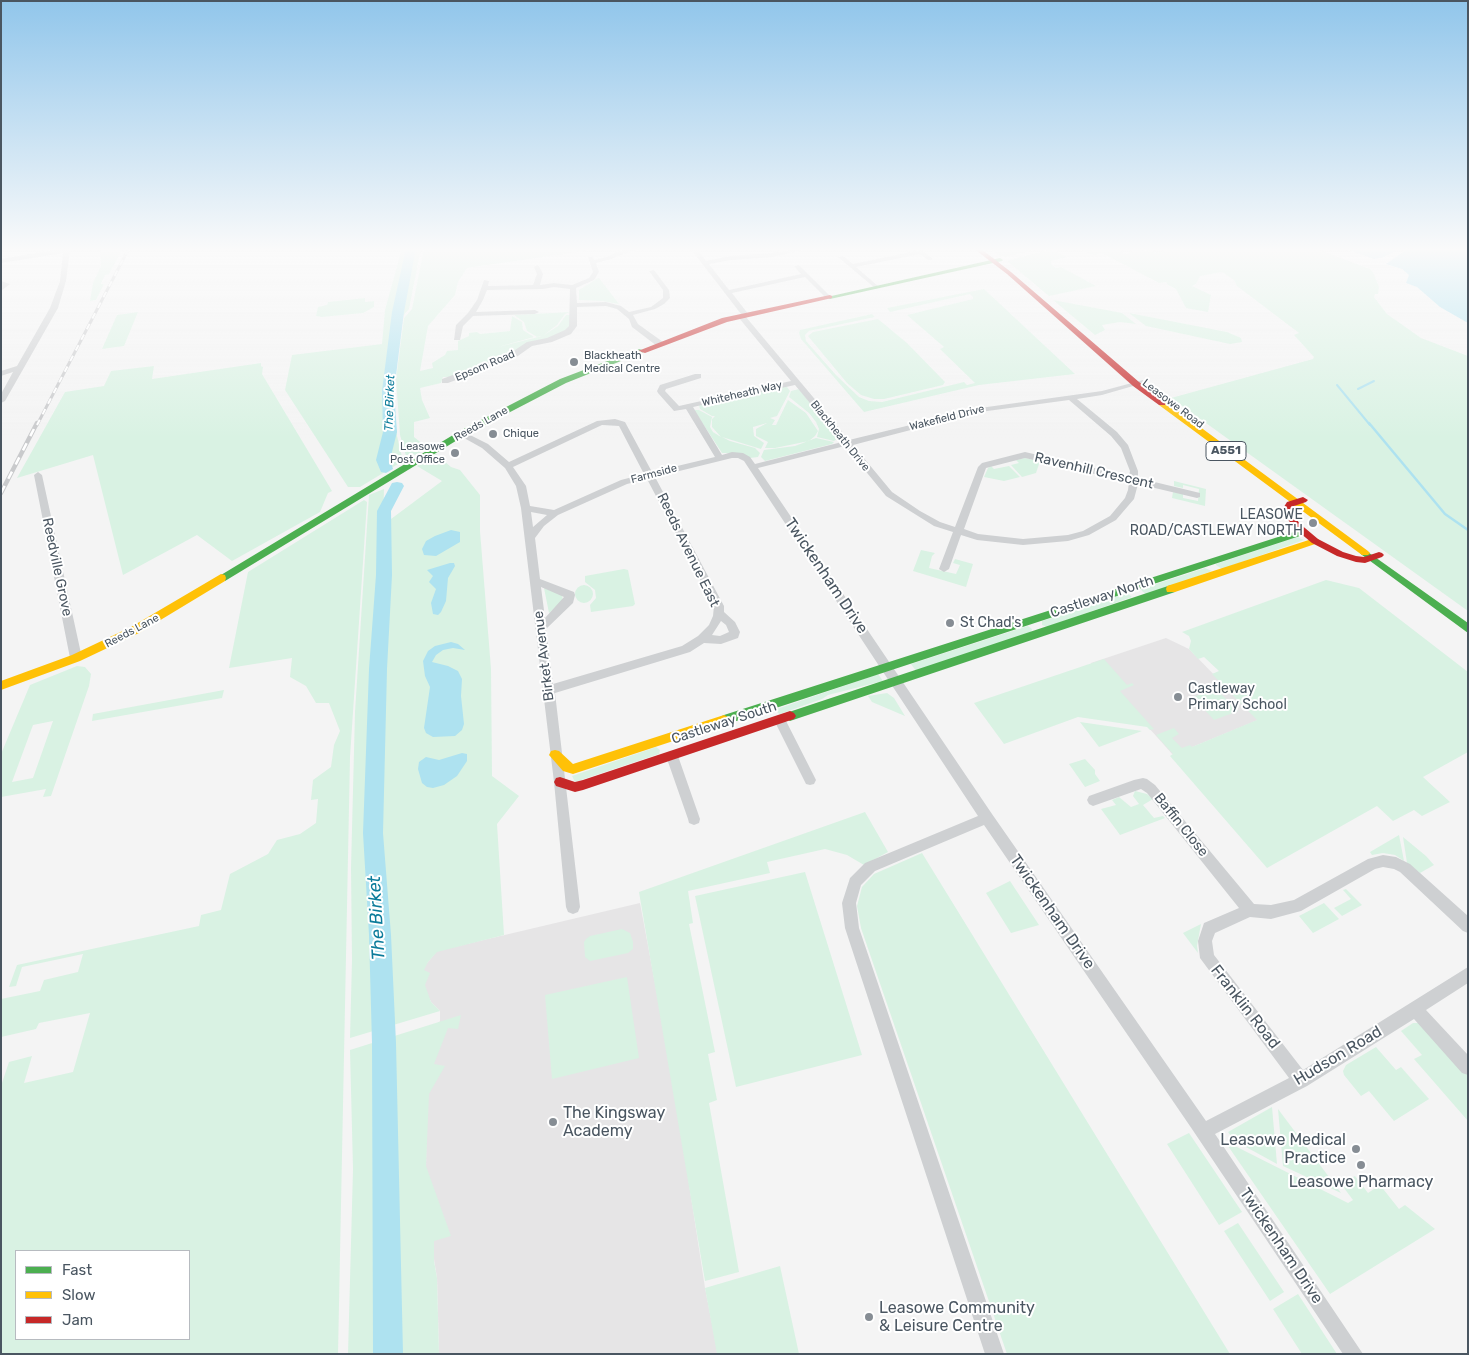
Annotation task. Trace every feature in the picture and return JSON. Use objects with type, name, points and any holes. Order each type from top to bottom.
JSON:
[{"type":"street","points":[[1,401],[52,311]]},
{"type":"street","points":[[457,338],[460,325],[473,311]]},
{"type":"street","name":"Epsom Road","points":[[445,382],[512,356],[530,344],[549,340],[568,332],[573,326],[574,311]]},
{"type":"street","points":[[625,311],[635,325],[660,344]]},
{"type":"street","points":[[629,314],[640,311]]},
{"type":"street","name":"Blackheath Drive","points":[[741,311],[883,488],[896,500],[926,519],[957,532],[996,540],[1048,542],[1086,533],[1100,526],[1118,513],[1129,499],[1134,480]]},
{"type":"street","name":"Reeds Lane","points":[[1,686],[76,658],[135,630],[461,434],[551,387],[660,344],[744,316],[767,311]]},
{"type":"street","name":"Leasowe Road","points":[[1056,311],[1140,383],[1375,557],[1468,630]]},
{"type":"street","points":[[471,314],[535,312]]},
{"type":"street","points":[[1,374],[19,368]]},
{"type":"street","points":[[688,406],[677,409],[661,391],[663,387],[698,376]]},
{"type":"street","name":"Whiteheath Way","points":[[720,458],[688,406],[796,382]]},
{"type":"street","name":"Wakefield Drive","points":[[753,468],[980,410],[1102,393],[1140,383]]},
{"type":"street","points":[[1070,396],[1114,434],[1125,447],[1131,460],[1134,480]]},
{"type":"street","name":"Reeds Avenue East","points":[[508,466],[600,423],[615,422],[626,428],[718,606],[718,613],[713,627],[702,639],[686,649],[548,690]]},
{"type":"street","name":"Birket Avenue","points":[[461,434],[485,446],[508,466],[521,486],[530,537],[555,755],[560,782],[573,907]]},
{"type":"street","name":"Farmside","points":[[530,537],[541,524],[555,513],[624,482],[650,474],[740,455],[747,459],[753,468]]},
{"type":"street","name":"Ravenhill Crescent","points":[[944,569],[982,467],[985,465],[1025,455],[1197,495]]},
{"type":"street","name":"Twickenham Drive","points":[[753,468],[987,818],[1203,1130],[1354,1354]]},
{"type":"street","name":"Reedville Grove","points":[[38,475],[76,658]]},
{"type":"street","points":[[1299,501],[1290,504],[1287,510],[1303,532],[1315,541],[1340,554],[1356,559],[1375,557]]},
{"type":"street","points":[[526,508],[555,513]]},
{"type":"street","name":"Castleway North","points":[[888,668],[1303,532]]},
{"type":"street","name":"Castleway North","points":[[897,681],[1315,541]]},
{"type":"street","name":"Leasowe Road","points":[[1375,557],[1468,620]]},
{"type":"street","points":[[1208,564],[1220,574]]},
{"type":"street","points":[[535,581],[570,595],[570,600],[540,629]]},
{"type":"street","points":[[1133,588],[1145,599]]},
{"type":"street","points":[[702,639],[721,640],[734,635],[735,632],[730,622],[718,613]]},
{"type":"street","points":[[1030,622],[1040,634]]},
{"type":"street","name":"Castleway South","points":[[555,755],[567,767],[573,769],[888,668]]},
{"type":"street","name":"Castleway South","points":[[560,782],[575,787],[583,785],[897,681]]},
{"type":"street","points":[[766,708],[776,721],[810,780]]},
{"type":"street","points":[[664,740],[694,819]]},
{"type":"street","name":"Baffin Close","points":[[1093,800],[1134,785],[1143,784],[1151,789],[1250,910]]},
{"type":"street","points":[[987,818],[870,867],[855,882],[849,903],[852,928],[995,1354]]},
{"type":"street","name":"Franklin Road","points":[[1301,1080],[1207,958],[1205,941],[1209,928],[1250,910],[1271,912],[1296,906],[1373,863],[1383,861],[1396,863],[1405,868],[1468,926]]},
{"type":"street","name":"Hudson Road","points":[[1203,1130],[1301,1080],[1416,1009],[1468,974]]},
{"type":"street","points":[[1416,1009],[1468,1066]]},
{"type":"shaded area","name":"Castleway Primary School","points":[[1166,638],[1189,649],[1258,720],[1173,755],[1091,663]]},
{"type":"shaded area","name":"The Kingsway Academy","points":[[640,903],[673,1079],[705,1288],[718,1354],[439,1354],[437,1278],[426,1209],[426,1166],[427,1040],[440,1021],[440,1011],[431,1002],[418,974],[437,951]]},
{"type":"green space","points":[[317,311],[366,311],[322,317],[316,316]]},
{"type":"green space","points":[[385,311],[407,311],[402,317],[393,389],[397,436],[403,461],[360,487],[348,487],[285,390],[292,355],[382,344]]},
{"type":"green space","points":[[410,311],[441,311],[428,326],[420,371],[433,368],[432,363],[445,355],[447,351],[458,350],[458,341],[469,336],[469,333],[477,332],[480,334],[510,331],[512,316],[522,322],[523,330],[534,337],[498,347],[542,336],[537,337],[527,331],[524,322],[514,315],[570,312],[565,314],[557,325],[544,335],[558,326],[566,315],[570,315],[570,324],[567,330],[551,338],[450,377],[443,377],[441,383],[420,388],[422,400],[430,418],[414,422],[414,437],[429,449],[415,455],[412,453],[406,456],[400,435],[396,379],[404,318]]},
{"type":"green space","points":[[923,311],[1008,311],[1075,374],[979,385],[864,412],[801,339],[799,333],[800,330],[872,314],[875,317],[809,331],[805,335],[806,341],[836,375],[859,397],[869,401],[882,402],[964,382],[967,385],[975,383],[940,349],[944,347],[907,315]]},
{"type":"green space","points":[[1066,311],[1113,311],[1122,313],[1136,324],[1120,322],[1102,325],[1105,330],[1095,335]]},
{"type":"green space","points":[[1270,311],[1385,311],[1421,338],[1468,356],[1468,611],[1171,398],[1313,359],[1314,357],[1294,335],[1299,333]]},
{"type":"green space","points":[[138,312],[124,346],[102,349],[117,315]]},
{"type":"green space","points":[[1129,313],[1227,332],[1241,338],[1242,342],[1230,344],[1146,326]]},
{"type":"green space","points":[[878,319],[907,343],[945,382],[943,385],[884,399],[874,399],[861,395],[847,383],[808,336],[813,332]]},
{"type":"green space","points":[[261,363],[263,367],[262,374],[332,491],[328,493],[320,512],[232,561],[197,535],[123,575],[93,455],[17,478],[65,392],[104,386],[111,371],[154,366],[152,379]]},
{"type":"green space","points":[[782,386],[787,387],[790,391],[777,416],[770,418],[775,420],[772,425],[776,425],[788,400],[806,413],[818,431],[809,441],[775,448],[765,448],[768,442],[756,436],[756,429],[767,423],[753,427],[754,436],[764,443],[761,449],[722,437],[755,448],[760,453],[758,457],[750,458],[742,453],[722,453],[694,410],[699,410],[712,417],[710,427],[713,432],[721,437],[712,427],[712,419],[715,416],[700,409],[699,405]]},
{"type":"green space","points":[[799,389],[838,438],[834,441],[817,437],[819,429],[816,422],[809,413],[789,397],[791,391]]},
{"type":"green space","points":[[816,438],[834,442],[765,461],[761,457],[764,450],[795,446]]},
{"type":"green space","points":[[436,454],[451,467],[460,470],[480,495],[480,531],[491,669],[492,776],[519,796],[497,824],[504,935],[437,952],[428,962],[424,970],[430,973],[425,985],[431,1002],[440,1011],[350,1038],[352,960],[351,868],[355,712],[369,495],[384,489],[383,521],[387,522],[442,481],[417,466]]},
{"type":"green space","points":[[1025,458],[1040,461],[1036,473],[1022,477],[1011,465],[1019,463],[1016,460]]},
{"type":"green space","points":[[991,466],[994,469],[1009,466],[1020,477],[1004,481],[984,477]]},
{"type":"green space","points":[[1174,481],[1206,489],[1205,506],[1172,498],[1173,492],[1183,494],[1183,498],[1198,501],[1199,489],[1183,485],[1183,488],[1174,486]]},
{"type":"green space","points":[[364,500],[367,502],[350,757],[338,1354],[1,1354],[1,1086],[9,1062],[32,1056],[24,1083],[73,1072],[90,1013],[39,1023],[36,1029],[1,1037],[1,999],[40,991],[44,980],[78,972],[83,954],[22,967],[16,986],[9,987],[17,965],[199,926],[201,915],[221,910],[230,874],[268,854],[277,840],[300,834],[316,823],[318,799],[311,800],[313,780],[331,767],[334,745],[340,731],[329,703],[316,703],[306,686],[290,677],[292,658],[229,668],[248,572]]},
{"type":"green space","points":[[1297,537],[1304,540],[1222,569],[1216,565],[1216,564]]},
{"type":"green space","points":[[921,550],[935,553],[932,556],[929,568],[956,574],[960,565],[953,563],[955,559],[973,564],[966,587],[913,571]]},
{"type":"green space","points":[[1205,568],[1212,571],[1147,595],[1141,589]]},
{"type":"green space","points":[[624,569],[628,570],[635,604],[633,606],[591,612],[590,605],[596,598],[595,590],[585,582],[585,576]]},
{"type":"green space","points":[[1326,580],[1359,588],[1468,672],[1468,752],[1423,777],[1450,802],[1422,816],[1414,810],[1393,821],[1377,806],[1267,868],[1170,756],[1173,754],[1156,735],[1174,728],[1179,734],[1172,738],[1182,748],[1190,745],[1192,747],[1257,720],[1212,674],[1219,671],[1204,657],[1198,659],[1189,649],[1191,641],[1189,636],[1182,632]]},
{"type":"green space","points":[[584,585],[590,588],[593,594],[590,600],[584,603],[578,600],[575,594],[578,588]]},
{"type":"green space","points":[[544,588],[562,595],[563,601],[549,613]]},
{"type":"green space","points":[[1127,593],[1132,597],[1047,627],[1042,625],[1042,621]]},
{"type":"green space","points":[[1028,626],[1032,629],[1031,632],[916,671],[911,664]]},
{"type":"green space","points":[[1104,659],[1127,685],[1132,683],[1134,685],[1120,691],[1154,729],[1150,730],[1147,727],[1078,717],[1004,744],[974,703]]},
{"type":"green space","points":[[77,666],[85,667],[91,674],[89,686],[51,796],[43,797],[46,789],[1,797],[1,754],[30,685]],"holes":[[[53,721],[33,778],[12,782],[33,725]]]},
{"type":"green space","points":[[878,674],[883,681],[828,695],[822,699],[780,714],[777,712],[777,709]]},
{"type":"green space","points":[[1216,689],[1238,711],[1214,720],[1193,697]]},
{"type":"green space","points":[[224,690],[222,698],[92,721],[93,714]]},
{"type":"green space","points":[[887,693],[894,698],[905,716],[872,702],[868,696]]},
{"type":"green space","points":[[1080,722],[1142,731],[1099,747]]},
{"type":"green space","points":[[656,747],[660,750],[659,754],[575,782],[572,776]]},
{"type":"green space","points":[[1085,759],[1095,770],[1095,774],[1100,781],[1085,787],[1069,764]]},
{"type":"green space","points":[[1135,791],[1147,794],[1153,799],[1143,805],[1154,818],[1163,816],[1165,818],[1120,835],[1101,809],[1116,805],[1112,800],[1119,797],[1131,807],[1139,804],[1133,796]]},
{"type":"green space","points":[[865,812],[888,852],[864,865],[847,855],[825,849],[767,862],[770,873],[688,891],[693,923],[689,924],[715,1052],[708,1054],[717,1100],[709,1103],[739,1272],[705,1281],[639,892]]},
{"type":"green space","points":[[1399,835],[1404,861],[1395,855],[1383,853],[1372,855],[1370,852]]},
{"type":"green space","points":[[1403,837],[1434,865],[1420,873],[1407,863]]},
{"type":"green space","points":[[922,853],[1230,1354],[1007,1354],[861,928],[857,906],[862,887],[874,874]]},
{"type":"green space","points":[[805,872],[862,1055],[736,1087],[695,896]]},
{"type":"green space","points":[[1010,881],[1039,925],[1011,933],[986,893]]},
{"type":"green space","points":[[1346,889],[1362,905],[1342,916],[1334,908],[1351,899],[1343,890]]},
{"type":"green space","points":[[1324,903],[1339,919],[1313,933],[1299,916]]},
{"type":"green space","points":[[1201,924],[1197,946],[1198,953],[1183,933]]},
{"type":"green space","points":[[622,929],[630,933],[633,942],[633,949],[628,953],[590,961],[585,957],[584,942],[586,939],[590,936]]},
{"type":"green space","points":[[627,977],[639,1058],[552,1079],[545,995]]},
{"type":"green space","points":[[461,1015],[458,1029],[448,1028],[434,1064],[445,1066],[429,1094],[426,1166],[451,1236],[434,1241],[439,1354],[388,1354],[387,1206],[384,1354],[348,1354],[353,1169],[350,1050]]},
{"type":"green space","points":[[1413,1023],[1419,1023],[1425,1028],[1468,1075],[1468,1121],[1414,1059],[1422,1055],[1401,1031]]},
{"type":"green space","points":[[1376,1047],[1396,1070],[1401,1067],[1429,1099],[1394,1121],[1369,1091],[1361,1096],[1344,1075],[1343,1071],[1346,1065]]},
{"type":"green space","points":[[1272,1107],[1277,1164],[1235,1141],[1228,1132]]},
{"type":"green space","points":[[1278,1109],[1341,1193],[1283,1166]]},
{"type":"green space","points":[[1189,1133],[1242,1212],[1219,1225],[1167,1144]]},
{"type":"green space","points":[[1231,1144],[1348,1203],[1353,1200],[1341,1184],[1355,1176],[1368,1193],[1380,1185],[1399,1209],[1405,1205],[1435,1229],[1330,1294],[1228,1146]]},
{"type":"green space","points":[[1238,1223],[1284,1292],[1270,1301],[1224,1231]]},
{"type":"green space","points":[[780,1266],[799,1354],[717,1354],[705,1288]]},
{"type":"green space","points":[[1298,1294],[1337,1354],[1302,1354],[1273,1309]]},
{"type":"water","points":[[1447,311],[1468,311],[1468,323]]},
{"type":"water","points":[[451,530],[460,532],[460,542],[436,556],[424,555],[422,549],[426,541]]},
{"type":"water","points":[[454,563],[455,566],[448,578],[446,601],[438,615],[433,614],[431,603],[436,589],[429,582],[433,576],[427,570]]},
{"type":"water","points":[[451,642],[458,644],[465,650],[453,648],[443,650],[436,655],[432,662],[458,671],[462,679],[461,696],[464,724],[462,730],[455,736],[433,737],[426,733],[424,728],[430,687],[425,676],[423,661],[428,651],[435,646]]},
{"type":"water","points":[[462,753],[467,754],[467,761],[457,776],[444,785],[433,788],[427,787],[422,783],[418,769],[419,762],[426,757],[439,760]]},
{"type":"waterway","name":"The Birket","points":[[386,469],[383,460],[390,432],[388,391],[398,311]]},
{"type":"waterway","points":[[1358,389],[1374,381]]},
{"type":"waterway","points":[[1337,385],[1370,425]]},
{"type":"waterway","points":[[1369,423],[1445,514],[1468,530]]},
{"type":"waterway","name":"The Birket","points":[[388,1354],[384,1043],[380,935],[373,833],[378,669],[384,575],[384,511],[397,486]]},
{"type":"railway","points":[[37,425],[96,311]]},
{"type":"railway","points":[[1,493],[37,423]]},
{"type":"traffic: fast","points":[[221,578],[461,434],[563,381],[642,351]]},
{"type":"traffic: fast","points":[[724,720],[1303,532]]},
{"type":"traffic: fast","points":[[1365,553],[1468,629]]},
{"type":"traffic: fast","points":[[790,716],[1171,589]]},
{"type":"traffic: slow","points":[[1162,403],[1365,553]]},
{"type":"traffic: slow","points":[[1171,589],[1315,541]]},
{"type":"traffic: slow","points":[[1,686],[76,658],[135,630],[221,578]]},
{"type":"traffic: slow","points":[[555,755],[567,767],[573,769],[724,720]]},
{"type":"traffic: jam","points":[[642,351],[725,320],[765,311]]},
{"type":"traffic: jam","points":[[1053,311],[1136,384],[1162,403]]},
{"type":"traffic: jam","points":[[1303,500],[1290,504],[1287,510],[1296,525],[1315,541],[1340,554],[1356,559],[1365,560],[1379,555]]},
{"type":"traffic: jam","points":[[560,782],[575,787],[583,785],[790,716]]},
{"type":"place","name":"Blackheath Medical Centre","points":[[574,362]]},
{"type":"place","name":"Chique","points":[[493,434]]},
{"type":"place","name":"Leasowe Post Office","points":[[455,453]]},
{"type":"place","name":"LEASOWE ROAD/CASTLEWAY NORTH","points":[[1313,523]]},
{"type":"place","name":"St Chad's","points":[[950,623]]},
{"type":"place","name":"Castleway Primary School","points":[[1178,697]]},
{"type":"place","name":"The Kingsway Academy","points":[[553,1122]]},
{"type":"place","name":"Leasowe Medical Practice","points":[[1356,1149]]},
{"type":"place","name":"Leasowe Pharmacy","points":[[1361,1165]]},
{"type":"place","name":"Leasowe Community & Leisure Centre","points":[[869,1317]]}]
